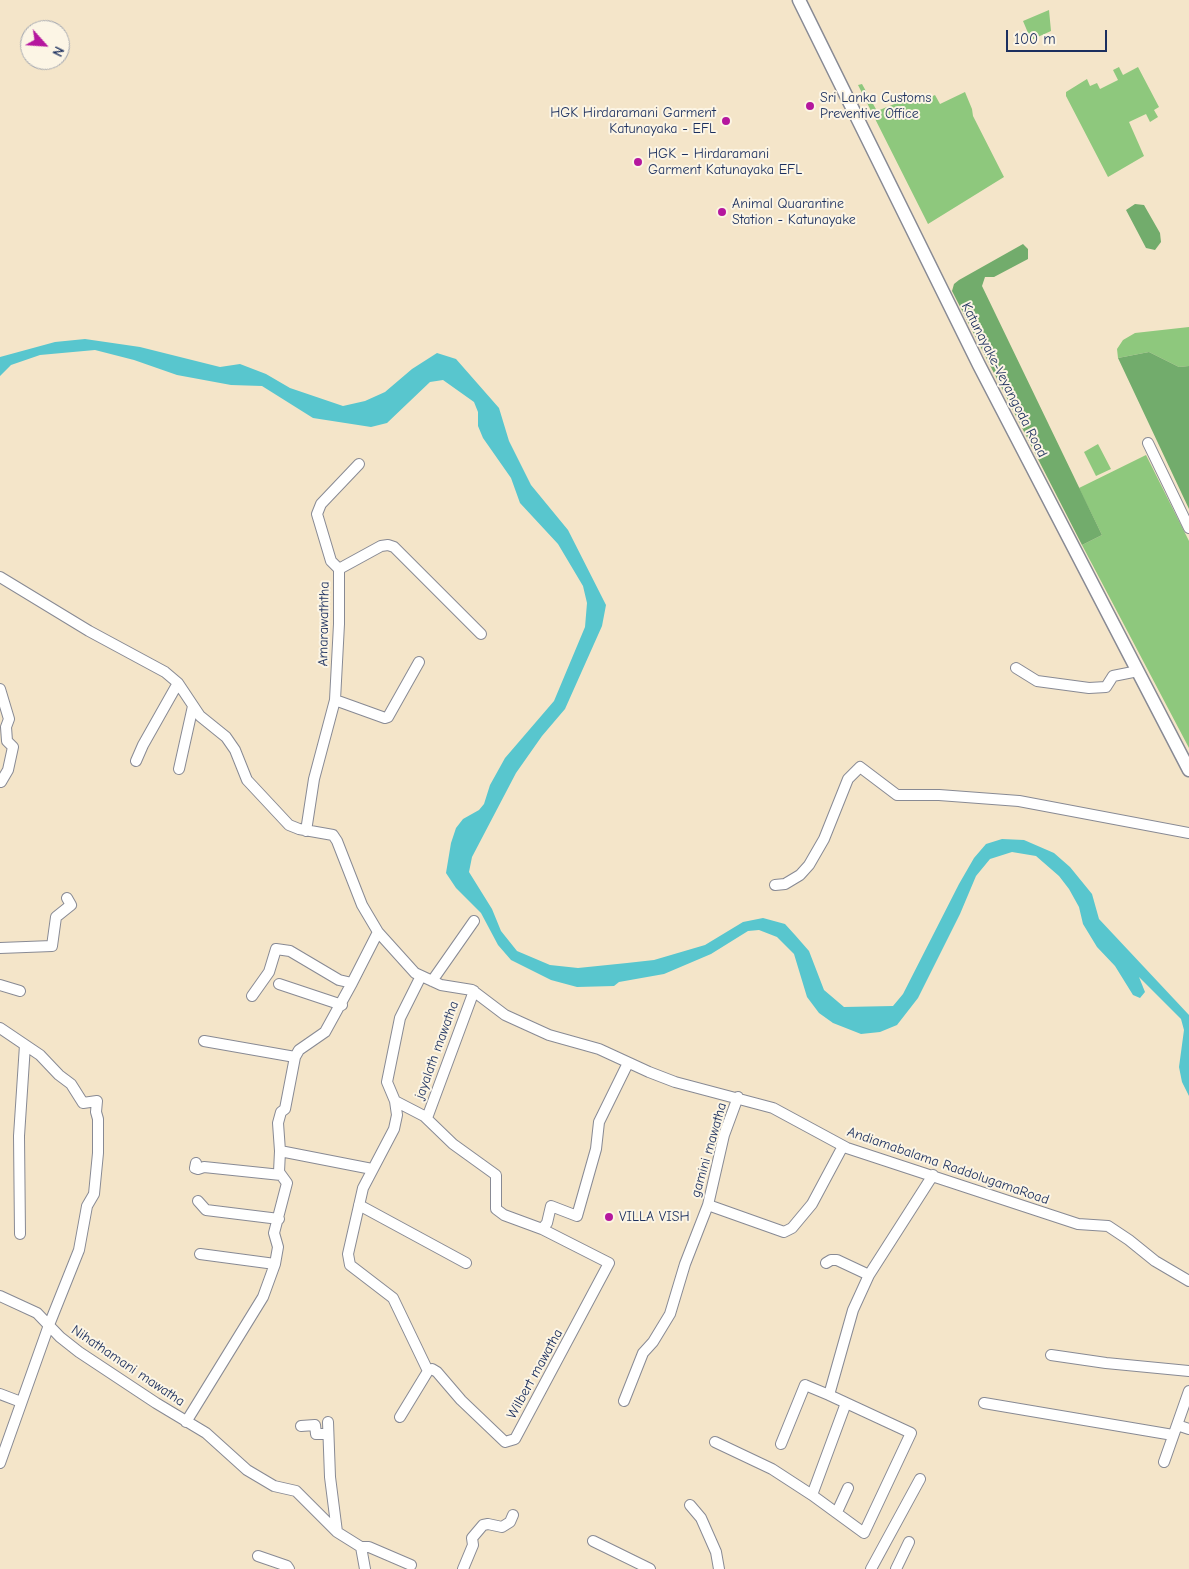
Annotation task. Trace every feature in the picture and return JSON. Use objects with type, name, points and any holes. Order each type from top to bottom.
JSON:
[{"type":"main road","name":"Katunayake-Veyangoda Road","points":[[798,0],[979,365],[1189,770]]},
{"type":"street","points":[[1148,443],[1189,528]]},
{"type":"street","points":[[338,569],[330,561],[317,514],[321,504],[359,464]]},
{"type":"street","name":"Amarawaththa","points":[[306,831],[314,779],[335,700],[340,624],[338,569],[381,546],[388,545],[394,547],[481,634]]},
{"type":"street","name":"Andiamabalama RaddolugamaRoad","points":[[0,577],[89,631],[164,672],[178,683],[200,716],[226,737],[235,750],[247,780],[289,825],[306,831],[332,835],[337,842],[356,893],[378,932],[415,973],[442,985],[474,991],[505,1015],[548,1035],[599,1049],[675,1082],[738,1097],[773,1108],[843,1146],[1078,1224],[1108,1226],[1155,1261],[1189,1281]]},
{"type":"street","points":[[335,700],[388,718],[420,662]]},
{"type":"street","points":[[1016,668],[1037,681],[1089,688],[1106,687],[1113,676],[1138,671]]},
{"type":"street","points":[[136,761],[178,683]]},
{"type":"street","points":[[0,689],[9,719],[6,727],[6,740],[13,746],[8,770],[1,782]]},
{"type":"street","points":[[179,769],[193,706]]},
{"type":"street","points":[[775,885],[784,884],[800,876],[809,865],[824,839],[848,779],[860,767],[897,796],[939,795],[1019,801],[1189,834]]},
{"type":"street","points":[[0,948],[52,946],[56,917],[71,904],[67,898]]},
{"type":"street","points":[[432,981],[474,921]]},
{"type":"street","points":[[186,1422],[262,1297],[275,1264],[278,1247],[274,1233],[287,1183],[279,1172],[278,1123],[281,1112],[285,1109],[295,1057],[299,1050],[326,1032],[342,1005],[378,932]]},
{"type":"street","points":[[252,996],[269,972],[276,949],[290,951],[339,980],[352,983]]},
{"type":"street","points":[[400,1417],[428,1371],[393,1298],[350,1265],[348,1254],[363,1188],[394,1129],[397,1115],[395,1101],[387,1082],[400,1018],[421,976]]},
{"type":"street","points":[[279,984],[342,1005]]},
{"type":"street","points":[[0,985],[20,991]]},
{"type":"street","name":"jayalath mawatha","points":[[427,1118],[474,991]]},
{"type":"street","points":[[0,1028],[40,1055],[59,1075],[72,1084],[83,1104],[97,1101],[96,1112],[98,1119],[98,1153],[94,1194],[87,1206],[80,1250],[49,1325],[0,1463]]},
{"type":"street","points":[[204,1041],[295,1057]]},
{"type":"street","points":[[20,1234],[19,1136],[25,1045]]},
{"type":"street","points":[[395,1101],[427,1118],[454,1144],[496,1175],[496,1209],[504,1215],[542,1229],[548,1223],[551,1206],[577,1216],[596,1149],[600,1122],[628,1063]]},
{"type":"street","name":"gamini mawatha","points":[[624,1401],[643,1352],[653,1342],[670,1314],[685,1264],[708,1204],[724,1135],[738,1097]]},
{"type":"street","points":[[708,1204],[784,1232],[792,1228],[812,1204],[843,1146]]},
{"type":"street","points":[[280,1151],[372,1169]]},
{"type":"street","points":[[196,1163],[195,1168],[198,1169],[204,1167],[281,1175]]},
{"type":"street","points":[[829,1395],[853,1310],[869,1275],[933,1175]]},
{"type":"street","points":[[198,1201],[206,1210],[279,1219]]},
{"type":"street","points":[[359,1205],[466,1263]]},
{"type":"street","name":"Wilbert mawatha","points":[[428,1371],[432,1369],[437,1372],[461,1400],[504,1442],[515,1440],[609,1263],[542,1229]]},
{"type":"street","points":[[200,1254],[275,1264]]},
{"type":"street","points":[[826,1263],[830,1260],[837,1260],[869,1275]]},
{"type":"street","name":"Nihathamani mawatha","points":[[0,1296],[37,1313],[79,1352],[206,1433],[238,1464],[274,1486],[296,1491],[338,1532],[361,1547],[369,1547],[411,1565]]},
{"type":"street","points":[[1051,1355],[1106,1364],[1189,1371]]},
{"type":"street","points":[[715,1442],[772,1469],[837,1512],[864,1533],[911,1433],[805,1385],[781,1444]]},
{"type":"street","points":[[1164,1462],[1186,1406],[1189,1391]]},
{"type":"street","points":[[0,1394],[21,1402]]},
{"type":"street","points":[[812,1495],[846,1403]]},
{"type":"street","points":[[984,1403],[1175,1430],[1189,1429]]},
{"type":"street","points":[[328,1422],[330,1477],[338,1532]]},
{"type":"street","points":[[301,1426],[315,1425],[316,1434],[327,1434]]},
{"type":"street","points":[[871,1569],[920,1478]]},
{"type":"street","points":[[837,1512],[848,1488]]},
{"type":"street","points":[[690,1505],[701,1518],[716,1552],[719,1569]]},
{"type":"street","points":[[463,1569],[473,1545],[472,1538],[483,1525],[488,1524],[502,1527],[510,1522],[513,1515]]},
{"type":"street","points":[[593,1541],[650,1569]]},
{"type":"street","points":[[896,1569],[909,1542]]},
{"type":"street","points":[[361,1547],[365,1569]]},
{"type":"street","points":[[258,1556],[287,1566],[289,1569]]},
{"type":"green space","points":[[1049,10],[1051,31],[1031,40],[1023,21]]},
{"type":"green space","points":[[1119,67],[1123,75],[1138,67],[1159,107],[1154,110],[1158,117],[1150,122],[1146,114],[1129,122],[1144,156],[1108,177],[1066,96],[1066,92],[1087,79],[1090,86],[1097,83],[1100,89],[1118,80],[1113,70]]},
{"type":"green space","points":[[862,84],[877,111],[912,97],[915,104],[935,95],[940,104],[965,92],[973,116],[1004,177],[928,224],[858,85]]},
{"type":"green space","points":[[1135,204],[1144,205],[1160,233],[1161,242],[1155,250],[1146,248],[1126,210]]},
{"type":"green space","points":[[1023,244],[1028,249],[1028,259],[994,277],[985,277],[982,286],[1102,535],[1082,545],[952,291],[954,284],[959,280]]},
{"type":"green space","points":[[1189,327],[1189,366],[1179,367],[1149,352],[1118,358],[1117,349],[1123,340],[1135,333]]},
{"type":"green space","points":[[1149,352],[1179,367],[1189,366],[1189,509],[1118,358]]},
{"type":"green space","points":[[1098,444],[1111,469],[1096,476],[1084,452]]},
{"type":"green space","points":[[1146,455],[1189,541],[1189,748],[1082,545],[1102,535],[1079,488]]},
{"type":"water","points":[[85,339],[140,347],[220,367],[240,364],[266,374],[290,388],[343,406],[365,401],[385,392],[412,369],[437,353],[456,359],[499,408],[509,441],[531,485],[568,530],[606,605],[602,626],[565,709],[542,736],[516,773],[472,857],[469,872],[492,909],[501,931],[517,951],[550,965],[578,968],[654,960],[705,945],[743,922],[763,918],[785,924],[809,951],[824,990],[844,1007],[893,1006],[903,994],[974,858],[986,844],[1002,839],[1024,840],[1054,853],[1070,867],[1092,894],[1099,919],[1189,1015],[1189,1096],[1182,1082],[1179,1067],[1184,1030],[1181,1019],[1139,977],[1145,992],[1140,998],[1133,995],[1115,966],[1097,947],[1083,924],[1079,907],[1069,889],[1059,876],[1036,856],[1012,852],[990,859],[976,876],[960,914],[918,998],[897,1025],[880,1032],[861,1034],[833,1023],[819,1013],[807,997],[794,954],[777,937],[759,930],[748,931],[711,954],[664,974],[619,982],[614,986],[577,987],[551,980],[511,960],[498,945],[481,913],[456,888],[446,873],[451,843],[456,828],[463,819],[479,810],[484,804],[490,785],[505,758],[554,701],[585,627],[587,603],[583,586],[558,544],[520,503],[511,478],[483,438],[478,426],[478,412],[474,402],[443,380],[430,382],[387,423],[371,427],[313,418],[262,386],[231,385],[177,375],[134,360],[95,350],[40,355],[11,365],[0,376],[0,357],[55,342]]},
{"type":"place","name":"Sri Lanka Customs Preventive Office","points":[[810,106]]},
{"type":"place","name":"HGK Hirdaramani Garment Katunayaka - EFL","points":[[726,121]]},
{"type":"place","name":"HGK – Hirdaramani Garment Katunayaka EFL","points":[[638,162]]},
{"type":"place","name":"Animal Quarantine Station - Katunayake","points":[[722,212]]},
{"type":"place","name":"VILLA VISH","points":[[609,1217]]}]
